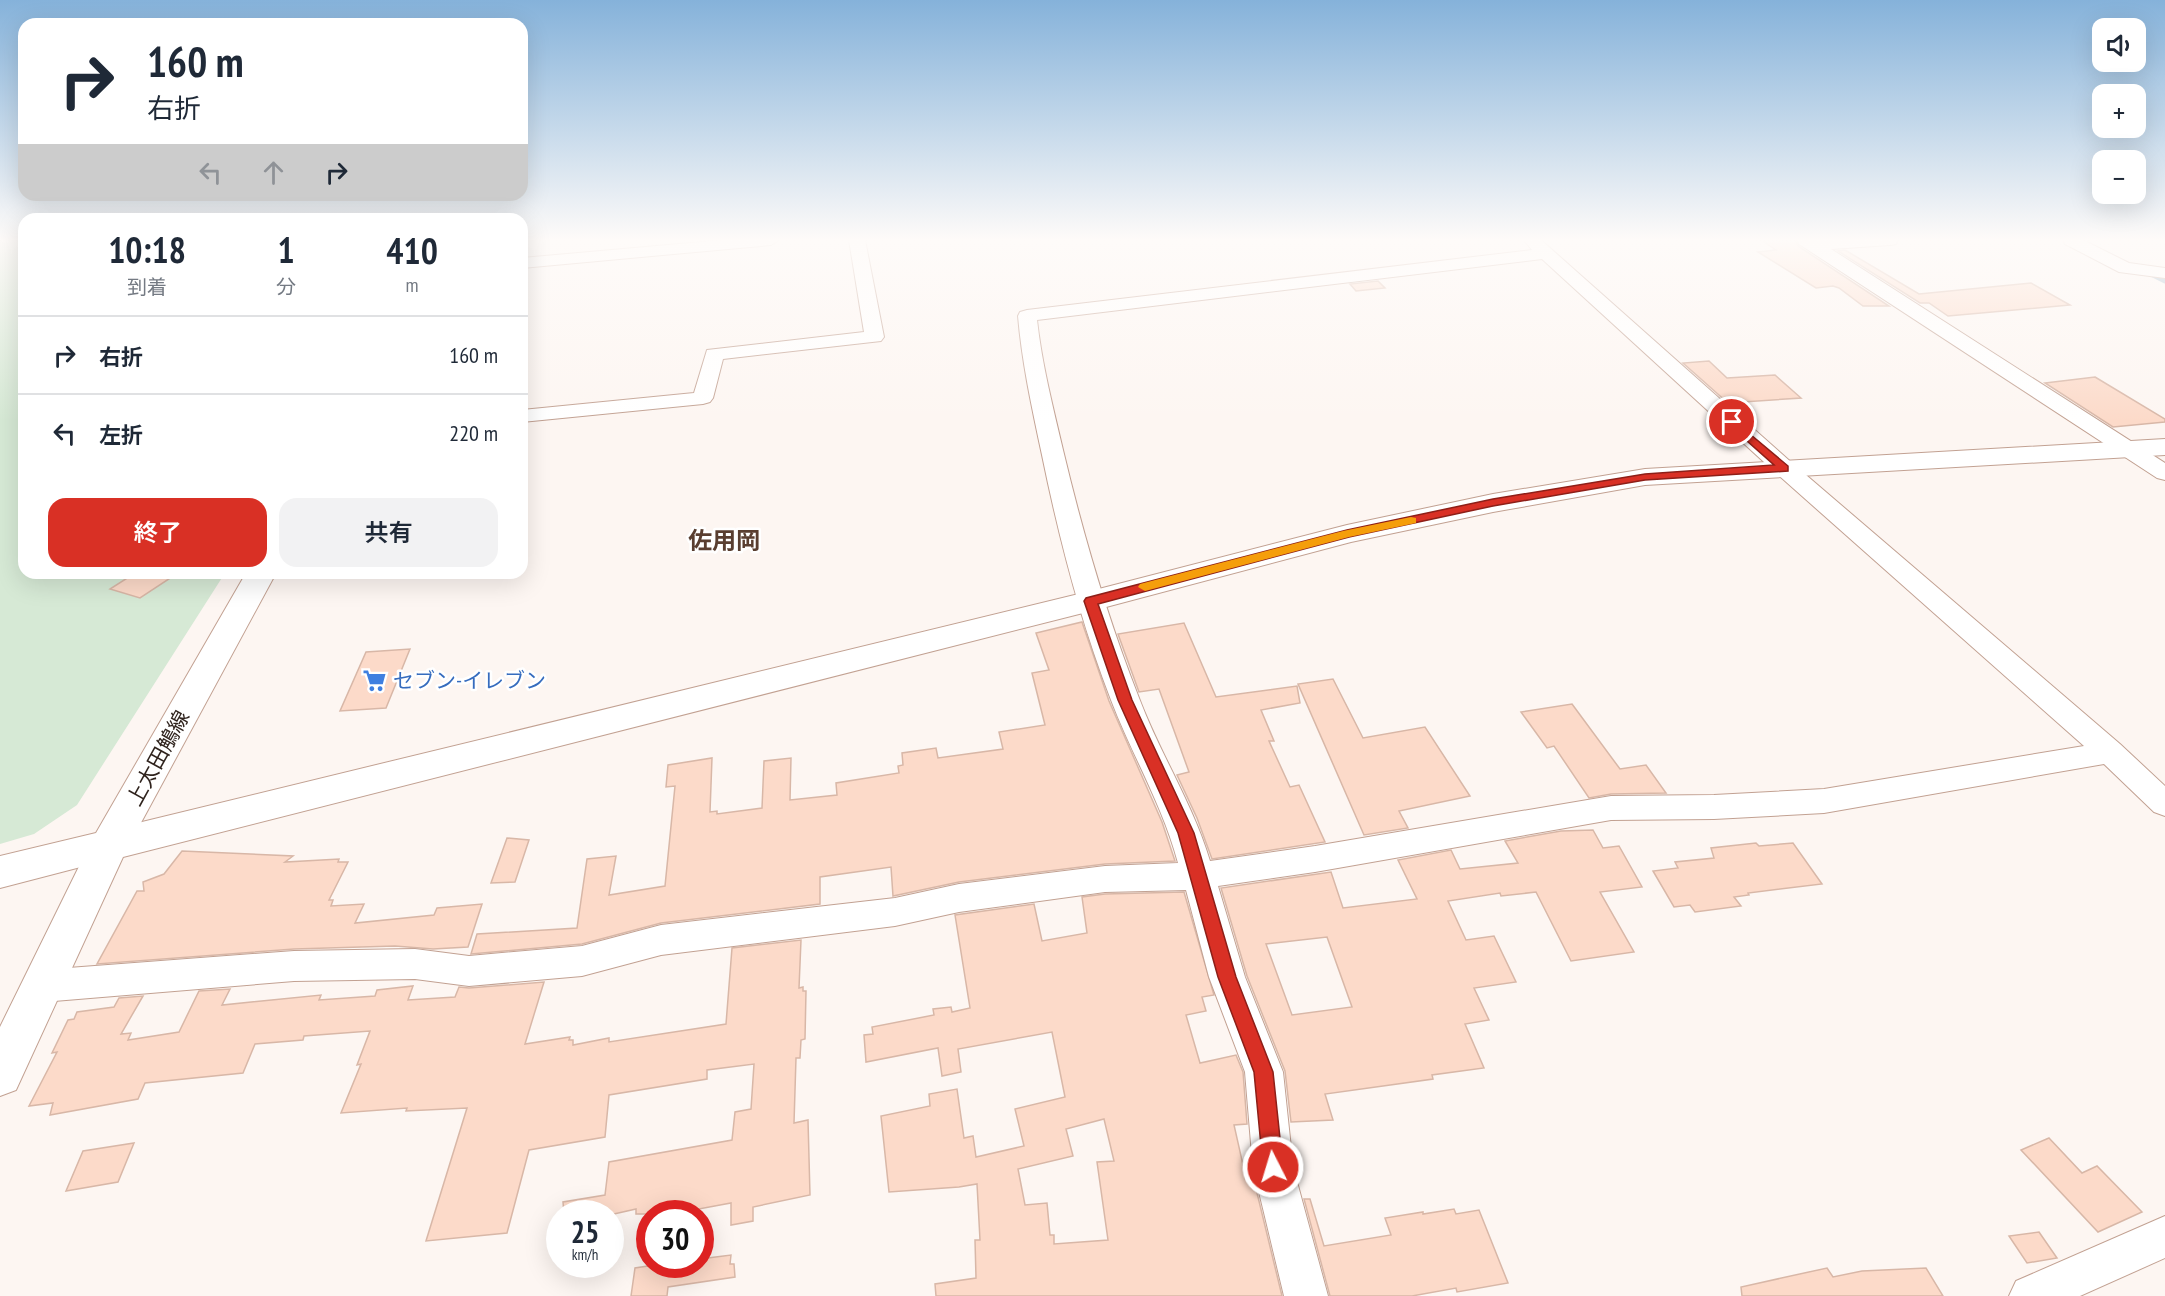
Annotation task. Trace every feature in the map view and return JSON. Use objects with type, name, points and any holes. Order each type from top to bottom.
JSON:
[{"type":"street","points":[[528,415],[703,398],[714,354],[874,337],[868,300]]},
{"type":"street","points":[[1142,300],[1027,316],[1031,357],[1070,531],[1091,601],[1125,700],[1186,833],[1227,977],[1264,1072],[1273,1167],[1306,1296]]},
{"type":"street","points":[[1598,300],[1784,468],[2110,752],[2165,804]]},
{"type":"street","points":[[1900,300],[2165,473]]},
{"type":"street","points":[[0,872],[1091,601],[1347,534],[1493,503],[1645,477],[2165,447]]},
{"type":"street","name":"上太田鵤線","points":[[0,1075],[24,1005],[109,845],[258,579]]},
{"type":"street","points":[[24,1005],[294,966],[415,964],[469,971],[570,962],[661,940],[895,912],[959,898],[1105,879],[1197,876],[1315,859],[1611,808],[1714,807],[1824,801],[2110,752]]},
{"type":"street","points":[[2031,1296],[2165,1237]]},
{"type":"green space","points":[[0,300],[18,300],[18,579],[221,579],[77,805],[34,834],[0,844]]},
{"type":"building","points":[[1856,300],[1881,300],[1889,306],[1863,306]]},
{"type":"building","points":[[1916,300],[2062,300],[2070,305],[1948,316],[1929,303]]},
{"type":"building","points":[[1709,361],[1727,378],[1775,375],[1801,398],[1728,403],[1683,363]]},
{"type":"building","points":[[2095,377],[2165,419],[2165,422],[2113,427],[2045,383]]},
{"type":"building","points":[[126,579],[169,579],[140,598],[110,589]]},
{"type":"building","points":[[1082,622],[1109,701],[1162,822],[1175,861],[1105,864],[959,882],[893,896],[891,867],[820,877],[820,904],[661,923],[582,944],[471,954],[477,934],[577,928],[587,859],[616,856],[609,895],[665,886],[675,786],[666,787],[668,765],[712,758],[710,812],[717,811],[717,814],[762,808],[764,761],[791,758],[790,800],[837,795],[836,783],[899,773],[898,766],[903,765],[902,753],[936,748],[938,758],[1003,749],[999,732],[1045,725],[1032,673],[1049,670],[1036,633]]},
{"type":"building","points":[[1184,623],[1216,697],[1297,686],[1300,703],[1261,710],[1274,741],[1269,741],[1290,787],[1299,785],[1325,842],[1212,859],[1197,818],[1177,775],[1189,772],[1159,689],[1139,692],[1118,634]]},
{"type":"building","name":"セブン-イレブン","points":[[410,649],[386,708],[340,711],[366,652]]},
{"type":"building","points":[[1333,679],[1363,738],[1425,727],[1470,796],[1399,811],[1408,828],[1364,835],[1298,684]]},
{"type":"building","points":[[1572,704],[1620,769],[1646,765],[1666,793],[1611,794],[1589,798],[1554,746],[1547,748],[1521,712]]},
{"type":"building","points":[[1593,830],[1603,848],[1619,846],[1642,887],[1600,892],[1634,952],[1571,961],[1536,892],[1501,896],[1500,893],[1448,901],[1466,940],[1494,936],[1516,982],[1474,988],[1489,1020],[1465,1024],[1484,1068],[1432,1075],[1433,1079],[1325,1094],[1333,1120],[1291,1122],[1285,1071],[1247,976],[1221,888],[1331,872],[1343,908],[1417,899],[1398,860],[1451,850],[1460,869],[1518,863],[1505,841],[1561,831]],"holes":[[[1327,937],[1352,1007],[1292,1015],[1266,944]]]},
{"type":"building","points":[[507,838],[529,840],[515,882],[491,883]]},
{"type":"building","points":[[1756,843],[1759,846],[1793,843],[1822,884],[1748,893],[1749,895],[1734,897],[1741,906],[1695,912],[1690,905],[1674,907],[1653,871],[1678,868],[1675,862],[1714,858],[1711,848]]},
{"type":"building","points":[[182,851],[293,856],[285,862],[339,859],[338,862],[348,862],[329,900],[333,900],[331,906],[364,904],[355,923],[434,915],[437,908],[482,904],[468,947],[433,949],[395,946],[294,949],[97,964],[137,891],[144,891],[143,882],[164,874]]},
{"type":"building","points":[[1184,892],[1214,995],[1202,997],[1206,1011],[1186,1015],[1200,1063],[1236,1055],[1243,1072],[1247,1124],[1234,1125],[1243,1165],[1250,1164],[1282,1296],[936,1296],[935,1284],[976,1278],[975,1240],[980,1240],[977,1184],[889,1192],[881,1116],[930,1106],[929,1094],[957,1089],[964,1138],[973,1136],[976,1157],[1024,1146],[1015,1109],[1065,1097],[1052,1032],[958,1049],[961,1072],[942,1076],[938,1048],[866,1062],[864,1035],[873,1034],[872,1027],[934,1015],[933,1009],[951,1007],[952,1012],[970,1008],[955,915],[1034,904],[1042,941],[1087,933],[1082,897],[1105,894]],"holes":[[[1104,1119],[1114,1161],[1097,1162],[1108,1240],[1054,1244],[1054,1235],[1050,1235],[1047,1203],[1025,1205],[1018,1169],[1073,1156],[1066,1129]]]},
{"type":"building","points":[[801,940],[799,988],[803,987],[803,991],[806,991],[805,1039],[801,1040],[800,1058],[796,1058],[794,1123],[808,1120],[810,1195],[753,1207],[753,1221],[731,1225],[731,1203],[714,1206],[714,1200],[636,1200],[636,1209],[624,1212],[624,1200],[575,1200],[605,1195],[609,1162],[732,1140],[735,1112],[751,1109],[754,1064],[707,1070],[707,1079],[609,1095],[605,1137],[529,1150],[507,1233],[426,1241],[467,1108],[406,1111],[407,1108],[341,1113],[361,1064],[357,1065],[370,1031],[304,1036],[303,1040],[255,1044],[243,1073],[145,1083],[138,1099],[50,1115],[53,1103],[29,1106],[57,1052],[52,1053],[68,1020],[74,1019],[77,1012],[114,1007],[119,998],[143,996],[121,1034],[131,1033],[128,1040],[179,1032],[199,991],[230,989],[222,1005],[321,995],[319,1000],[375,996],[377,990],[413,986],[408,1000],[455,997],[459,987],[544,982],[525,1044],[570,1037],[569,1040],[573,1040],[573,1045],[609,1038],[609,1042],[726,1024],[732,948]]},
{"type":"building","points":[[2049,1138],[2082,1173],[2097,1166],[2142,1212],[2098,1232],[2021,1150]]},
{"type":"building","points":[[134,1143],[118,1182],[66,1191],[83,1151]]},
{"type":"building","points":[[1304,1199],[1310,1199],[1324,1246],[1391,1235],[1385,1218],[1454,1209],[1456,1214],[1479,1210],[1508,1283],[1457,1292],[1456,1288],[1412,1296],[1330,1296]]},
{"type":"building","points":[[2039,1232],[2057,1258],[2027,1263],[2009,1236]]},
{"type":"building","points":[[731,1255],[730,1264],[734,1264],[735,1277],[668,1287],[667,1296],[631,1296],[635,1268],[636,1278],[714,1278],[714,1257]]},
{"type":"building","points":[[1827,1268],[1833,1277],[1862,1271],[1926,1268],[1943,1296],[1742,1296],[1741,1287]]},
{"type":"slow traffic","points":[[1145,587],[1347,534],[1411,520]]},
{"type":"place","name":"セブン-イレブン","points":[[375,680]]},
{"type":"district","name":"佐用岡","points":[[724,540]]},
{"type":"route","points":[[1273,1167],[1264,1072],[1227,977],[1186,833],[1125,700],[1091,601],[1347,534],[1493,503],[1645,477],[1784,468],[1732,422]]}]
